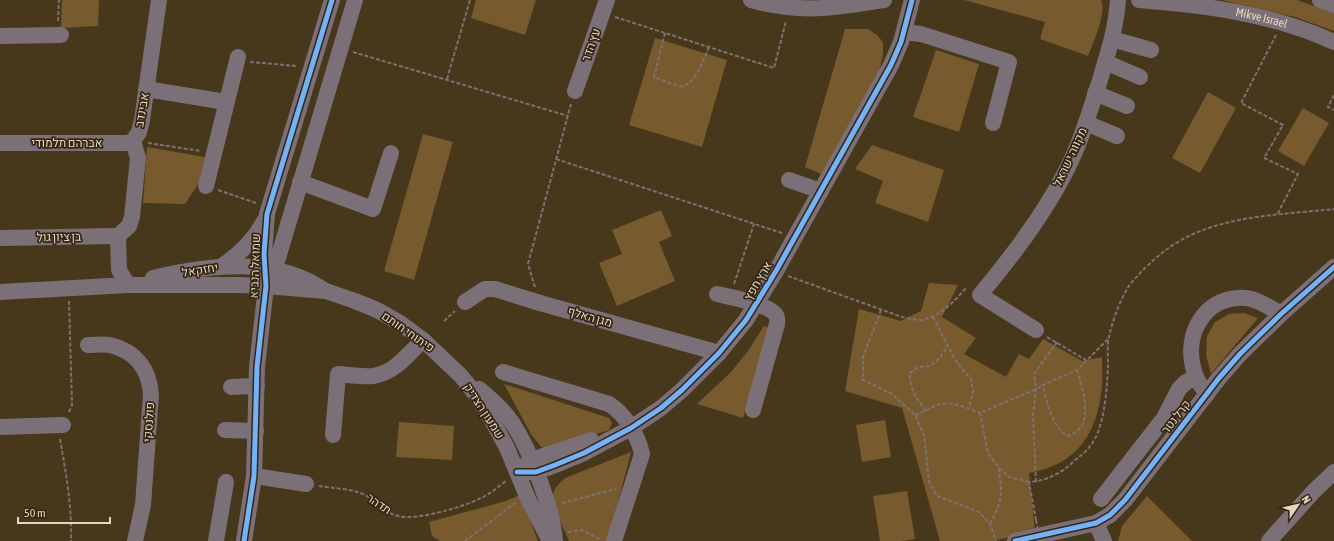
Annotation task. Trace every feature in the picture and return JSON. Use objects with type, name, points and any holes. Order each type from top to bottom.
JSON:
[{"type":"street","name":"אבינדב","points":[[118,236],[129,226],[132,217],[138,158],[133,140],[141,127],[159,0]]},
{"type":"street","name":"שמואל הנביא","points":[[269,269],[264,254],[268,211],[331,0]]},
{"type":"street","name":"שמואל הנביא","points":[[244,541],[254,476],[260,332],[269,269],[300,182],[355,0]]},
{"type":"street","points":[[751,0],[789,8],[812,9],[884,0]]},
{"type":"street","name":"ארץ חפץ","points":[[895,56],[896,26],[902,0]]},
{"type":"street","name":"ארץ חפץ","points":[[517,472],[588,441],[631,428],[650,416],[682,390],[719,353],[746,320],[776,271],[891,65],[904,32],[912,0]]},
{"type":"street","name":"מקווה ישראל","points":[[980,296],[1012,256],[1045,207],[1066,170],[1086,123],[1105,62],[1112,39],[1118,0]]},
{"type":"street","name":"Mikve Israel","points":[[1139,0],[1223,9],[1282,23],[1319,35],[1334,42]]},
{"type":"street","points":[[1320,0],[1334,5]]},
{"type":"street","name":"עץ הדר","points":[[575,91],[605,7]]},
{"type":"street","points":[[904,32],[920,34],[1009,62],[993,122]]},
{"type":"street","points":[[0,36],[59,35]]},
{"type":"street","points":[[1112,39],[1151,50]]},
{"type":"street","points":[[206,186],[237,59]]},
{"type":"street","points":[[1105,62],[1140,77]]},
{"type":"street","points":[[146,89],[226,102]]},
{"type":"street","points":[[1095,93],[1127,106]]},
{"type":"street","points":[[1086,123],[1116,136]]},
{"type":"street","name":"אברהם תלמודי","points":[[0,143],[127,143],[133,140]]},
{"type":"street","points":[[300,182],[373,209],[391,153]]},
{"type":"street","points":[[789,180],[821,191]]},
{"type":"street","points":[[222,266],[238,255],[252,241],[268,211]]},
{"type":"street","points":[[118,236],[119,270],[128,285]]},
{"type":"street","name":"בן ציון גול","points":[[0,238],[118,236]]},
{"type":"street","name":"יחזקאל","points":[[128,285],[164,276],[222,266],[241,266],[269,269]]},
{"type":"street","name":"קרל נטר","points":[[1015,541],[1096,523],[1110,515],[1125,500],[1240,354],[1281,314],[1334,267]]},
{"type":"street","name":"פיתוחי חותם","points":[[269,269],[295,274],[306,278],[326,291],[377,310],[400,323],[423,340],[461,376]]},
{"type":"street","name":"יחזקאל","points":[[0,292],[128,285],[266,286]]},
{"type":"street","name":"פיתוחי חותם","points":[[266,286],[326,291]]},
{"type":"street","name":"מגן האלף","points":[[465,302],[485,289],[495,289],[719,353]]},
{"type":"street","points":[[724,295],[756,303],[770,309],[775,314],[777,319],[777,324],[753,410]]},
{"type":"street","points":[[980,296],[1036,330]]},
{"type":"street","points":[[1207,394],[1196,378],[1192,367],[1191,355],[1191,340],[1195,328],[1202,316],[1214,306],[1239,297],[1252,299],[1281,314]]},
{"type":"street","points":[[333,435],[338,374],[372,376],[383,374],[394,369],[423,340]]},
{"type":"street","name":"פולנסקי","points":[[88,345],[108,345],[129,352],[144,366],[151,385],[143,505],[135,541]]},
{"type":"street","points":[[503,372],[609,404],[618,410],[631,428],[640,444],[642,454],[614,541]]},
{"type":"street","name":"שמעון הצדיק","points":[[461,376],[478,388],[513,424],[533,466],[548,507],[553,539]]},
{"type":"street","name":"שמעון הצדיק","points":[[461,376],[478,396],[493,422],[517,472]]},
{"type":"street","points":[[1101,499],[1164,418],[1179,389],[1186,382],[1196,378]]},
{"type":"street","points":[[231,387],[257,386]]},
{"type":"street","points":[[0,427],[63,425]]},
{"type":"street","points":[[226,430],[256,431]]},
{"type":"street","points":[[517,472],[526,494],[553,539]]},
{"type":"street","points":[[1269,541],[1314,491],[1334,472]]},
{"type":"street","points":[[254,476],[306,484]]},
{"type":"street","points":[[216,541],[226,482]]},
{"type":"street","points":[[1096,523],[1104,541]]},
{"type":"path","points":[[59,0],[59,35]]},
{"type":"path","points":[[447,79],[470,0]]},
{"type":"path","points":[[605,7],[666,33],[774,68],[789,8]]},
{"type":"path","points":[[1277,215],[1298,174],[1264,158],[1283,125],[1241,103],[1282,23]]},
{"type":"path","points":[[666,33],[654,77],[674,84],[682,86],[688,84],[694,78],[709,47]]},
{"type":"path","points":[[340,48],[568,116]]},
{"type":"path","points":[[237,59],[311,67]]},
{"type":"path","points":[[540,303],[528,264],[575,91]]},
{"type":"path","points":[[1334,95],[1328,106],[1334,110]]},
{"type":"path","points":[[133,140],[214,152]]},
{"type":"path","points":[[556,159],[796,237]]},
{"type":"path","points":[[206,186],[268,211]]},
{"type":"path","points":[[980,413],[988,453],[999,468],[1009,478],[1036,482],[1057,474],[1091,446],[1101,427],[1108,368],[1109,338],[1115,316],[1127,288],[1149,264],[1171,246],[1201,230],[1244,218],[1334,209]]},
{"type":"path","points":[[724,295],[754,224]]},
{"type":"path","points":[[776,271],[881,310],[902,317],[919,320],[933,317],[957,298],[966,288],[980,296]]},
{"type":"path","points":[[881,310],[863,357],[863,380],[892,394],[915,414],[924,435],[929,482],[937,496],[979,512],[990,524],[996,541]]},
{"type":"path","points":[[933,317],[962,369],[971,379],[973,391],[969,408]]},
{"type":"path","points":[[1036,330],[1086,360]]},
{"type":"path","points":[[915,414],[926,411],[936,405],[952,404],[969,408],[980,413],[1077,370],[1109,338]]},
{"type":"path","points":[[1036,482],[1033,416],[1036,389],[1034,374],[1057,342]]},
{"type":"path","points":[[926,411],[914,394],[910,384],[910,373],[918,367],[930,366],[940,358],[948,345]]},
{"type":"path","points":[[1043,385],[1055,425],[1067,436],[1075,434],[1082,427],[1085,404],[1082,386],[1077,370]]},
{"type":"path","points":[[990,524],[1001,501],[1002,489],[999,478],[999,468]]},
{"type":"path","points":[[1029,482],[1040,541]]},
{"type":"path","points":[[548,507],[632,484]]},
{"type":"path","points":[[465,541],[526,494]]},
{"type":"path","points":[[553,539],[582,530],[602,541]]},
{"type":"shaded area","points":[[62,0],[99,0],[98,26],[61,28]]},
{"type":"shaded area","points":[[476,0],[536,0],[525,35],[471,18]]},
{"type":"shaded area","points":[[964,0],[1101,0],[1102,12],[1099,28],[1088,56],[1040,39],[1045,22]]},
{"type":"shaded area","points":[[1222,0],[1297,0],[1334,13],[1334,31],[1295,17]]},
{"type":"shaded area","points":[[845,29],[868,29],[877,35],[883,42],[883,54],[878,76],[821,174],[805,167]]},
{"type":"shaded area","points":[[655,38],[727,60],[702,147],[629,125]]},
{"type":"shaded area","points":[[936,50],[979,64],[959,132],[913,117]]},
{"type":"shaded area","points":[[1208,92],[1236,108],[1200,173],[1172,158]]},
{"type":"shaded area","points":[[1303,108],[1329,123],[1304,166],[1278,151]]},
{"type":"shaded area","points":[[423,134],[453,142],[414,280],[384,271]]},
{"type":"shaded area","points":[[872,145],[944,170],[928,222],[875,203],[883,181],[855,169]]},
{"type":"shaded area","points":[[147,147],[205,157],[199,183],[185,204],[143,203]]},
{"type":"shaded area","points":[[661,210],[672,236],[659,242],[675,281],[617,306],[599,263],[622,254],[612,230]]},
{"type":"shaded area","points":[[929,283],[958,285],[942,317],[976,338],[964,354],[1006,377],[1019,354],[1029,359],[1043,339],[1082,361],[1102,357],[1101,394],[1098,410],[1094,424],[1087,436],[1080,447],[1070,456],[1045,469],[1029,473],[1035,531],[993,541],[940,541],[902,408],[845,391],[859,309],[901,321],[921,311]]},
{"type":"shaded area","points":[[1244,313],[1258,318],[1211,374],[1206,355],[1207,336],[1215,322],[1229,314]]},
{"type":"shaded area","points":[[764,326],[769,328],[743,418],[697,404],[731,372],[748,351]]},
{"type":"shaded area","points":[[504,384],[609,418],[612,423],[609,430],[548,449],[541,447],[531,434]]},
{"type":"shaded area","points":[[885,420],[891,457],[862,462],[856,425]]},
{"type":"shaded area","points":[[399,422],[454,426],[452,460],[396,457]]},
{"type":"shaded area","points":[[631,452],[608,541],[569,541],[553,500],[553,493],[555,489],[565,478]]},
{"type":"shaded area","points":[[907,491],[915,539],[902,541],[880,541],[873,496]]},
{"type":"shaded area","points":[[520,495],[538,541],[440,541],[432,536],[429,522],[506,501]]},
{"type":"shaded area","points":[[1147,496],[1192,541],[1118,541],[1122,526]]},
{"type":"cycle path","points":[[244,541],[254,476],[257,367],[266,286],[264,254],[267,214],[332,0]]},
{"type":"cycle path","points":[[517,472],[536,472],[555,465],[584,453],[631,428],[661,408],[682,390],[719,353],[746,320],[776,271],[891,65],[901,42],[912,0]]},
{"type":"cycle path","points":[[1015,541],[1096,523],[1110,515],[1125,500],[1219,378],[1240,354],[1281,314],[1334,267]]}]
